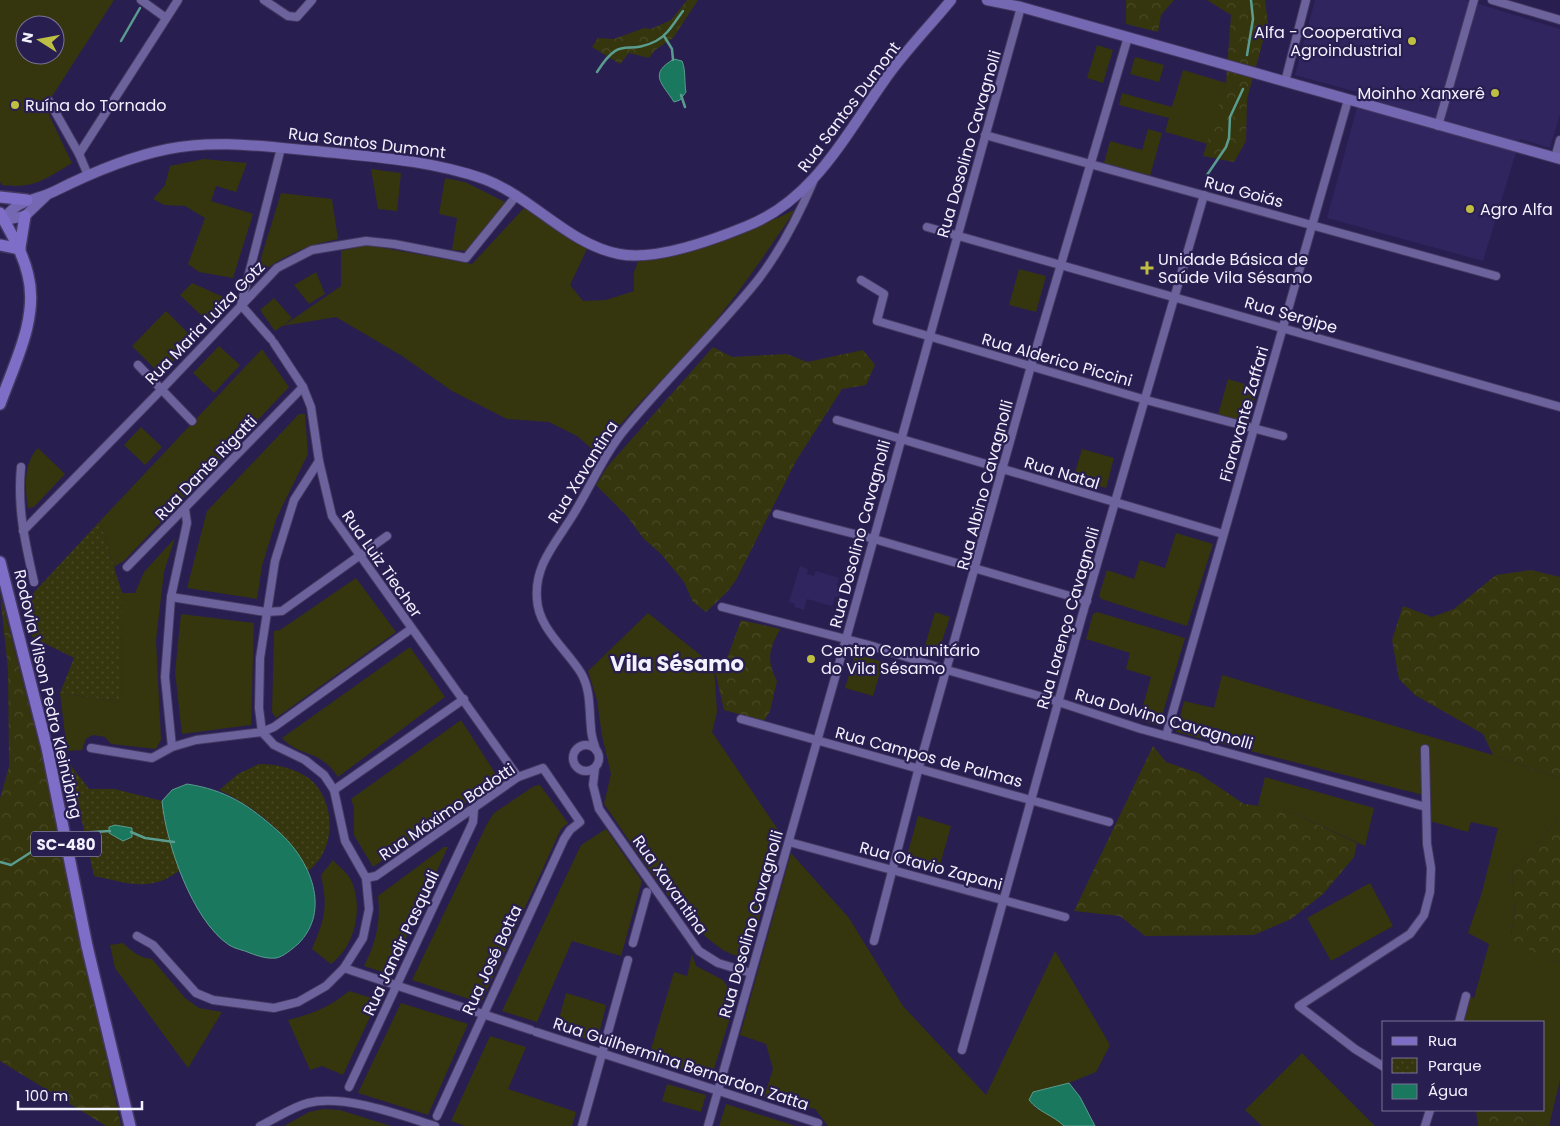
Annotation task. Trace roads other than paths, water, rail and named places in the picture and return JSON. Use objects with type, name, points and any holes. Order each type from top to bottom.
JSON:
[{"type":"main road","name":"Rua Santos Dumont","points":[[2,216],[16,205],[27,200],[48,194],[88,174],[139,156],[186,146],[229,144],[431,164],[488,181],[517,195],[572,233],[595,246],[618,254],[639,255],[687,246],[747,226],[780,210],[813,182],[886,78],[951,0]]},
{"type":"main road","points":[[987,0],[1021,7],[1557,159]]},
{"type":"main road","name":"Rua Santos Dumont","points":[[25,216],[48,194]]},
{"type":"main road","points":[[0,197],[27,200]]},
{"type":"main road","points":[[0,404],[28,325],[32,300],[29,276],[20,249],[2,216],[25,216],[20,234],[20,249]]},
{"type":"main road","points":[[0,245],[20,249]]},
{"type":"main road","name":"Rodovia Vilson Pedro Kleinübing","points":[[0,562],[46,748],[88,946],[130,1126]]},
{"type":"street","points":[[140,0],[166,18]]},
{"type":"street","points":[[79,154],[178,0]]},
{"type":"street","points":[[264,0],[288,16],[297,17],[312,0]]},
{"type":"street","points":[[1285,82],[1306,0]]},
{"type":"street","points":[[1438,126],[1474,0]]},
{"type":"street","points":[[1492,0],[1560,20]]},
{"type":"street","name":"Rua Dosolino Cavagnolli","points":[[708,1126],[874,539],[900,439],[1021,7]]},
{"type":"street","name":"Rua Albino Cavagnolli","points":[[874,941],[919,767],[1004,470],[1031,366],[1128,37]]},
{"type":"street","name":"Fioravante Zaffari","points":[[1166,736],[1314,225],[1348,100]]},
{"type":"street","points":[[49,101],[88,174]]},
{"type":"street","name":"Rua Goiás","points":[[985,135],[1496,276]]},
{"type":"street","points":[[1557,159],[1560,140]]},
{"type":"street","points":[[240,305],[281,148]]},
{"type":"street","name":"Rua Xavantina","points":[[596,750],[591,730],[590,703],[582,675],[544,623],[536,602],[537,578],[545,556],[577,508],[609,450],[626,427],[689,360],[758,280],[794,226],[813,182]]},
{"type":"street","name":"Rua Maria Luiza Gotz","points":[[23,531],[277,268],[312,250],[366,242],[394,244],[466,258],[517,195]]},
{"type":"street","name":"Rua Lorenço Cavagnolli","points":[[962,1050],[1114,503],[1146,400],[1204,195]]},
{"type":"street","name":"Rua Sergipe","points":[[928,227],[1560,407]]},
{"type":"street","name":"Rua Alderico Piccini","points":[[861,280],[884,294],[877,321],[1146,400],[1283,436]]},
{"type":"street","name":"Rua Luiz Tiecher","points":[[240,305],[272,341],[303,387],[312,407],[319,461],[332,516],[411,629],[464,699],[518,778]]},
{"type":"street","points":[[138,365],[192,421]]},
{"type":"street","name":"Rua Dante Rigatti","points":[[127,567],[185,510],[303,387]]},
{"type":"street","name":"Rua Natal","points":[[837,420],[1223,534]]},
{"type":"street","points":[[137,936],[153,945],[196,993],[213,1000],[274,1008],[298,1002],[326,986],[344,968],[363,938],[369,909],[366,878],[345,841],[334,790],[324,775],[305,760],[274,745],[262,732],[259,708],[260,658],[275,561],[294,500],[319,461]]},
{"type":"street","points":[[20,467],[18,497],[34,582]]},
{"type":"street","points":[[172,747],[165,677],[171,597],[188,523],[185,510]]},
{"type":"street","points":[[778,514],[874,539],[1087,601]]},
{"type":"street","points":[[171,597],[266,612],[282,611],[387,536]]},
{"type":"street","name":"Rua Dolvino Cavagnolli","points":[[722,607],[846,639],[1166,736],[1426,807]]},
{"type":"street","points":[[91,748],[152,758],[172,747],[196,740],[262,732],[274,727],[411,629]]},
{"type":"street","points":[[334,790],[464,699]]},
{"type":"street","name":"Rua Campos de Palmas","points":[[741,719],[919,767],[1109,822]]},
{"type":"street","points":[[591,730],[572,757],[574,766],[593,785]]},
{"type":"street","points":[[580,746],[589,745],[596,750],[599,758],[595,768],[593,785]]},
{"type":"street","points":[[1382,1066],[1340,1038],[1299,1006],[1410,934],[1424,915],[1430,892],[1431,868],[1427,844],[1425,749]]},
{"type":"street","name":"Rua Máximo Badotti","points":[[366,878],[376,876],[518,778],[543,768],[580,822]]},
{"type":"street","points":[[580,770],[588,771],[595,768]]},
{"type":"street","name":"Rua Xavantina","points":[[593,785],[599,810],[700,951],[718,963],[751,973]]},
{"type":"street","name":"Rua Jandir Pasquali","points":[[349,1087],[473,822],[474,809]]},
{"type":"street","name":"Rua José Botta","points":[[437,1116],[564,839],[570,830],[580,822]]},
{"type":"street","name":"Rua Otavio Zapani","points":[[789,842],[1066,917]]},
{"type":"street","points":[[633,943],[647,892]]},
{"type":"street","points":[[582,1126],[628,960]]},
{"type":"street","name":"Rua Guilhermina Bernardon Zatta","points":[[344,968],[718,1090],[818,1125]]},
{"type":"street","points":[[1459,1021],[1466,996]]},
{"type":"street","points":[[260,1126],[307,1103],[324,1100],[342,1100],[433,1126]]},
{"type":"street","points":[[1425,1126],[1430,1111]]},
{"type":"water","points":[[674,59],[682,61],[686,92],[680,100],[674,102],[662,84],[659,74],[666,64]]},
{"type":"water","points":[[187,784],[214,790],[236,800],[257,814],[290,843],[308,871],[315,901],[314,916],[308,931],[298,944],[282,956],[276,958],[263,957],[229,945],[203,918],[193,900],[175,858],[162,801],[172,790]]},
{"type":"water","points":[[115,825],[132,828],[132,837],[123,841],[109,833],[109,827]]},
{"type":"water","points":[[1069,1083],[1080,1097],[1095,1126],[1064,1126],[1037,1108],[1029,1100],[1033,1092]]},
{"type":"waterway","points":[[1247,55],[1253,19],[1251,0]]},
{"type":"waterway","points":[[121,41],[140,8]]},
{"type":"waterway","points":[[597,72],[605,60],[618,49],[637,47],[656,41],[668,32],[683,11]]},
{"type":"waterway","points":[[664,36],[672,49],[673,60]]},
{"type":"waterway","points":[[1207,175],[1226,147],[1229,138],[1230,117],[1243,89]]},
{"type":"waterway","points":[[681,95],[685,107]]},
{"type":"waterway","points":[[75,833],[110,831]]},
{"type":"waterway","points":[[131,832],[145,838],[174,842]]},
{"type":"waterway","points":[[0,862],[11,865],[36,849],[50,834],[61,833]]},
{"type":"place","name":"Alfa - Cooperativa Agroindustrial","points":[[1412,41]]},
{"type":"place","name":"Moinho Xanxerê","points":[[1495,93]]},
{"type":"place","name":"Ruína do Tornado","points":[[15,105]]},
{"type":"place","name":"Agro Alfa","points":[[1470,209]]},
{"type":"place","name":"Unidade Básica de Saúde Vila Sésamo","points":[[1147,268]]},
{"type":"place","name":"Centro Comunitário do Vila Sésamo","points":[[811,659]]},
{"type":"district","name":"Vila Sésamo","points":[[677,663]]}]
